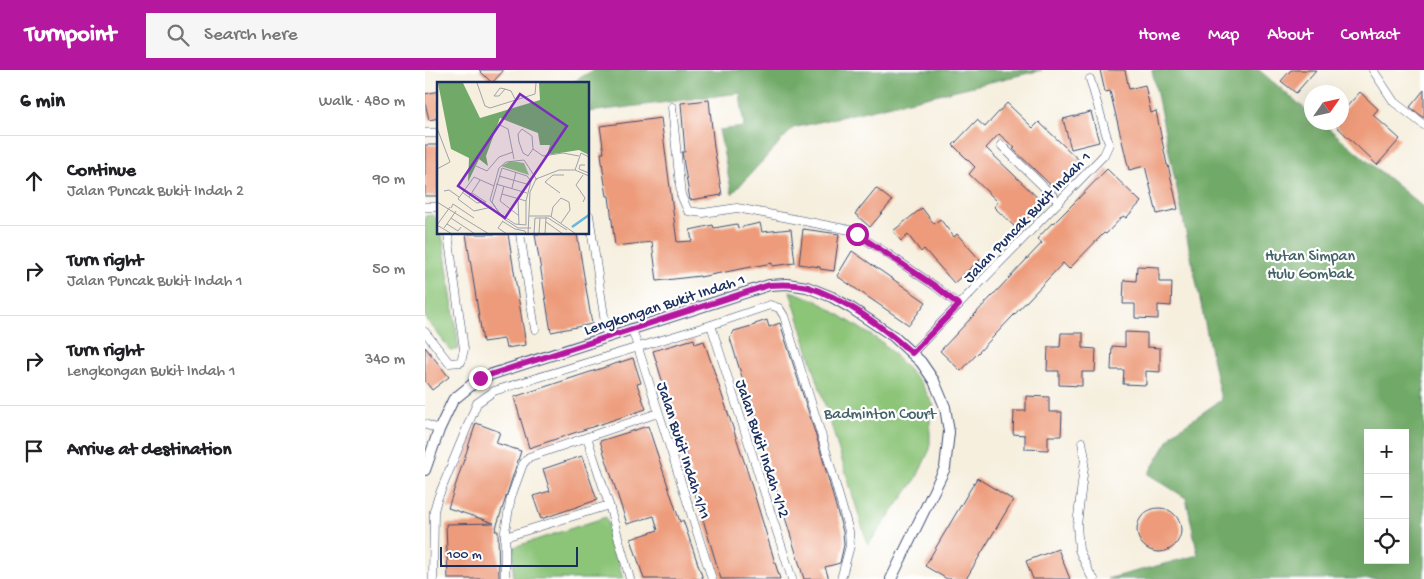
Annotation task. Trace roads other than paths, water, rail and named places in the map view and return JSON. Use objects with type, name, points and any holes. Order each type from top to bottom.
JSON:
[{"type":"street","points":[[1373,70],[1394,102],[1424,125]]},
{"type":"street","name":"Jalan Puncak Bukit Indah 1","points":[[912,353],[1104,155],[1109,144],[1090,79]]},
{"type":"street","points":[[672,107],[681,195],[688,211],[703,213],[737,208],[850,230],[893,257],[959,305]]},
{"type":"street","points":[[1001,145],[1059,202]]},
{"type":"street","points":[[590,222],[607,336]]},
{"type":"street","points":[[425,332],[449,363],[461,362],[464,350],[448,235]]},
{"type":"street","points":[[520,235],[535,329]]},
{"type":"street","name":"Lengkongan Bukit Indah 1","points":[[425,470],[439,430],[453,400],[480,378],[769,285],[787,284],[807,287],[833,297],[893,336],[921,362],[934,381],[945,407],[949,432],[945,468],[891,579]]},
{"type":"street","points":[[433,579],[434,511],[443,483],[477,403],[494,391],[770,306],[779,308],[784,316],[849,531],[850,546],[841,579]]},
{"type":"street","name":"Jalan Bukit Indah 1/12","points":[[711,325],[792,579]]},
{"type":"street","name":"Jalan Bukit Indah 1/11","points":[[632,329],[711,579]]},
{"type":"street","points":[[505,579],[505,538],[511,497],[523,464],[529,457],[658,413]]},
{"type":"street","points":[[425,424],[439,430]]},
{"type":"street","points":[[587,437],[630,579]]},
{"type":"street","points":[[1082,442],[1085,458],[1077,525],[1079,550],[1094,579]]},
{"type":"street","points":[[505,538],[609,505]]},
{"type":"park label","name":"Hutan Simpan Hulu Gombak","points":[[1310,263]]},
{"type":"park label","name":"Badminton Court","points":[[880,412]]}]
